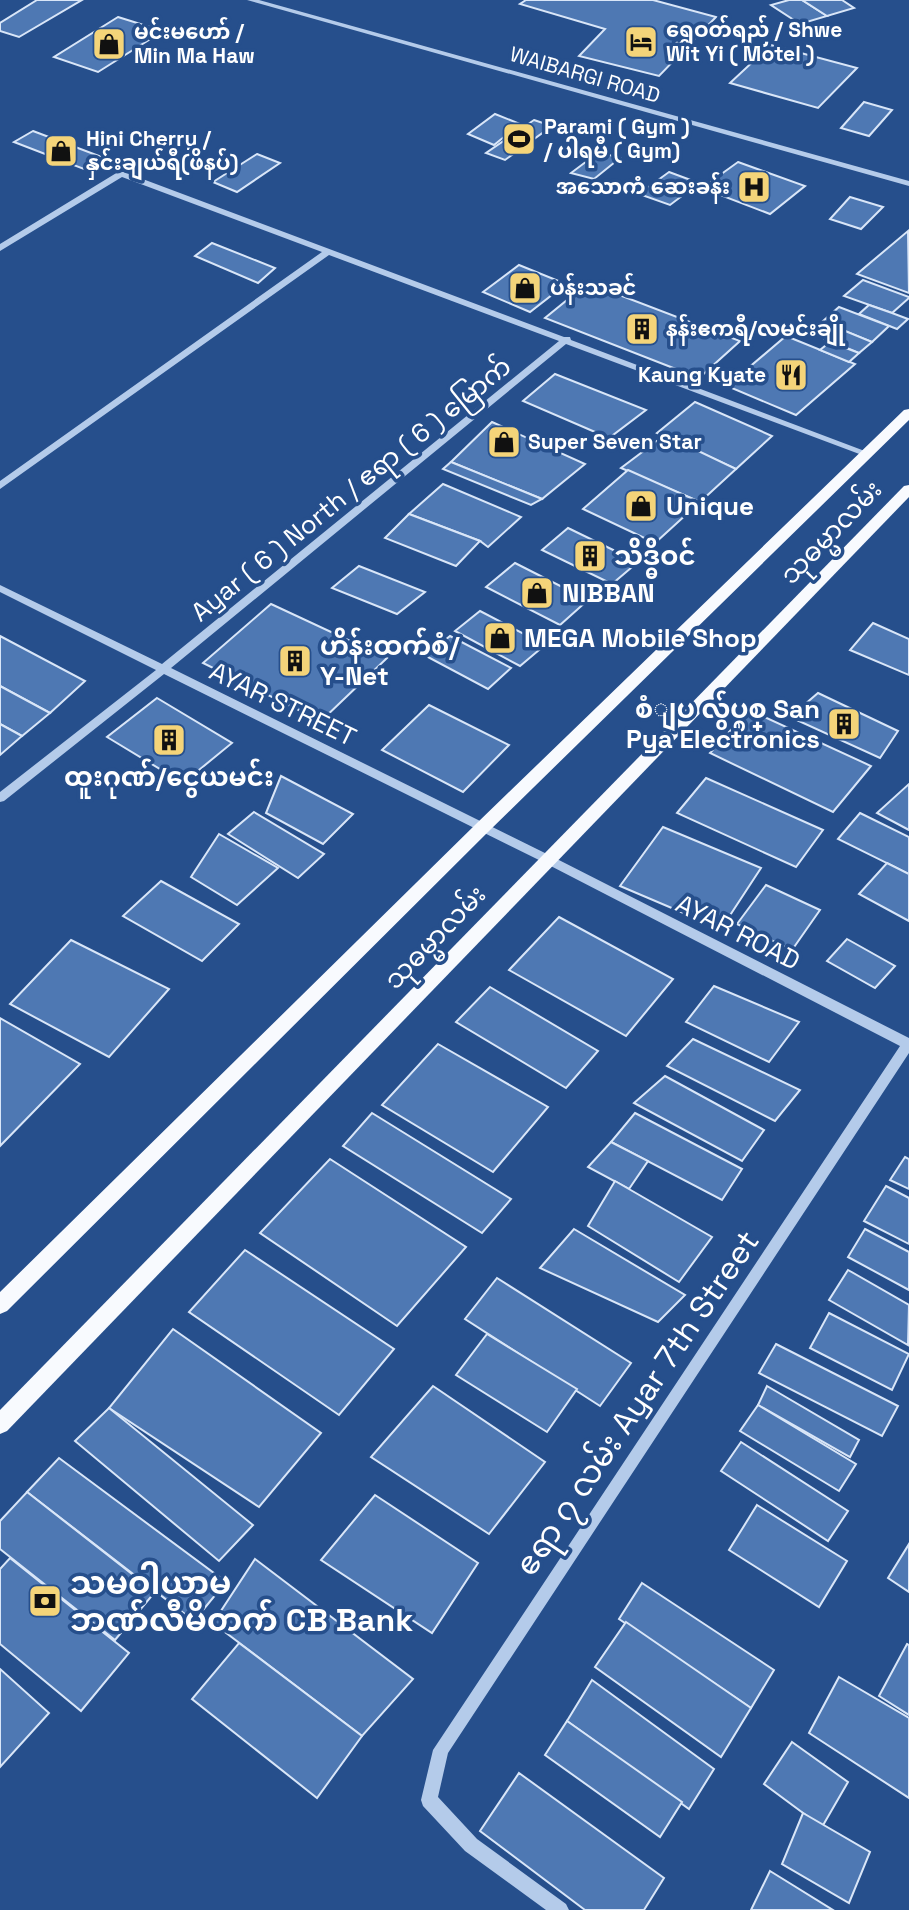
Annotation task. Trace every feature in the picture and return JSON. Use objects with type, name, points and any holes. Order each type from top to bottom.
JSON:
[{"type":"main road","name":"သုဓမ္မာလမ်း","points":[[0,1305],[482,828],[909,413]]},
{"type":"main road","name":"သုဓမ္မာလမ်း","points":[[0,1424],[909,489]]},
{"type":"street","name":"WAIBARGI ROAD","points":[[251,0],[909,184]]},
{"type":"street","points":[[0,248],[121,174],[567,339],[865,453]]},
{"type":"street","points":[[0,486],[329,251]]},
{"type":"street","name":"Ayar ( 6 ) North / ဧရာ ( 6 ) မြောက်","points":[[0,799],[567,339]]},
{"type":"street","name":"AYAR STREET","points":[[0,588],[547,859]]},
{"type":"street","name":"AYAR ROAD","points":[[547,859],[909,1044]]},
{"type":"street","name":"ဧရာ ၇ လမ်း Ayar 7th Street","points":[[429,1800],[441,1750],[909,1044]]},
{"type":"street","points":[[429,1800],[471,1845],[560,1910]]},
{"type":"building","points":[[37,0],[82,0],[19,37],[0,31],[0,23]]},
{"type":"building","name":"ရွှေဝတ်ရည် / Shwe Wit Yi ( Motel )","points":[[526,0],[653,0],[716,17],[659,76],[579,56],[605,29],[520,4]]},
{"type":"building","points":[[802,0],[827,16],[800,24],[771,5]]},
{"type":"building","points":[[802,0],[842,0],[854,8],[827,16]]},
{"type":"building","name":"မင်းမဟော် / Min Ma Haw","points":[[118,17],[163,31],[98,72],[54,57]]},
{"type":"building","points":[[771,45],[857,68],[818,108],[730,83]]},
{"type":"building","points":[[864,102],[892,110],[869,136],[841,128]]},
{"type":"building","points":[[495,114],[520,124],[494,145],[468,134]]},
{"type":"building","name":"Parami ( Gym ) / ပါရမီ ( Gym)","points":[[534,120],[552,126],[505,160],[486,153]]},
{"type":"building","name":"Hini Cherry / နှင်းချယ်ရီ(ဖိနပ်)","points":[[33,131],[107,159],[89,171],[14,142]]},
{"type":"building","points":[[599,152],[620,158],[594,179],[571,173]]},
{"type":"building","points":[[257,154],[280,163],[237,192],[213,182]]},
{"type":"building","name":"အသောကံ ဆေးခန်း","points":[[738,162],[805,186],[770,214],[702,188]]},
{"type":"building","points":[[669,172],[699,183],[670,205],[639,194]]},
{"type":"building","points":[[850,197],[883,207],[861,229],[830,219]]},
{"type":"building","points":[[908,231],[909,293],[857,274]]},
{"type":"building","points":[[212,243],[275,268],[258,283],[195,256]]},
{"type":"building","name":"ပန်းသခင်","points":[[519,265],[566,284],[530,312],[483,292]]},
{"type":"building","points":[[863,280],[909,298],[892,313],[844,296]]},
{"type":"building","name":"နန်းဧကရီ/လမင်းချို","points":[[588,283],[740,341],[699,378],[545,318]]},
{"type":"building","points":[[869,305],[908,319],[897,329],[859,314]]},
{"type":"building","points":[[839,307],[889,326],[872,342],[822,322]]},
{"type":"building","points":[[838,328],[872,342],[859,353],[825,339]]},
{"type":"building","name":"Kaung Kyate","points":[[786,336],[855,364],[796,415],[727,386]]},
{"type":"building","points":[[830,342],[859,353],[849,362],[820,350]]},
{"type":"building","points":[[555,374],[646,410],[609,438],[523,401]]},
{"type":"building","points":[[695,402],[772,436],[736,469],[657,433]]},
{"type":"building","name":"Super Seven Star","points":[[492,422],[585,464],[542,499],[451,462]]},
{"type":"building","points":[[665,435],[736,469],[700,502],[621,468]]},
{"type":"building","points":[[451,462],[542,499],[531,505],[443,469]]},
{"type":"building","name":"Unique","points":[[628,470],[700,502],[655,543],[583,509]]},
{"type":"building","points":[[443,484],[521,517],[488,547],[480,541],[409,514]]},
{"type":"building","points":[[409,514],[480,541],[456,566],[385,538]]},
{"type":"building","name":"သိဒ္ဓိဝင်","points":[[568,528],[638,562],[612,584],[542,550]]},
{"type":"building","name":"NIBBAN","points":[[515,563],[588,600],[560,625],[486,587]]},
{"type":"building","points":[[359,566],[425,592],[397,614],[332,588]]},
{"type":"building","name":"ဟိန်းထက်စံ/ Y-Net","points":[[271,604],[387,658],[321,721],[203,663]]},
{"type":"building","name":"MEGA Mobile Shop","points":[[480,611],[545,645],[520,666],[455,631]]},
{"type":"building","points":[[873,623],[909,639],[909,675],[850,650]]},
{"type":"building","points":[[0,636],[85,681],[50,713],[0,686]]},
{"type":"building","points":[[450,636],[511,668],[488,689],[426,656]]},
{"type":"building","points":[[0,686],[50,713],[22,736],[0,724]]},
{"type":"building","name":"စံျပ လ်ွပ္စစ္ San Pya Electronics","points":[[818,693],[898,731],[880,758],[790,717]]},
{"type":"building","name":"ထူးဂုဏ်/ငွေယမင်း","points":[[157,698],[232,743],[183,783],[107,737]]},
{"type":"building","points":[[429,705],[509,745],[463,792],[382,750]]},
{"type":"building","points":[[749,710],[871,766],[833,812],[710,753]]},
{"type":"building","points":[[0,724],[22,736],[0,755]]},
{"type":"building","points":[[281,776],[353,814],[323,844],[266,813]]},
{"type":"building","points":[[706,778],[823,830],[796,867],[677,813]]},
{"type":"building","points":[[909,784],[909,830],[877,813]]},
{"type":"building","points":[[254,812],[324,854],[298,878],[228,834]]},
{"type":"building","points":[[860,813],[909,837],[909,874],[838,839]]},
{"type":"building","points":[[663,827],[761,868],[721,929],[620,886]]},
{"type":"building","points":[[219,834],[278,868],[237,905],[191,877]]},
{"type":"building","points":[[887,863],[909,874],[909,921],[859,894]]},
{"type":"building","points":[[161,881],[239,924],[202,961],[123,916]]},
{"type":"building","points":[[766,885],[820,910],[792,950],[737,924]]},
{"type":"building","points":[[559,917],[673,979],[626,1036],[509,970]]},
{"type":"building","points":[[847,939],[895,966],[875,988],[827,961]]},
{"type":"building","points":[[71,940],[169,989],[109,1057],[10,1004]]},
{"type":"building","points":[[714,986],[799,1022],[769,1062],[686,1022]]},
{"type":"building","points":[[490,987],[598,1051],[566,1088],[456,1022]]},
{"type":"building","points":[[0,1018],[80,1064],[0,1146]]},
{"type":"building","points":[[693,1039],[800,1090],[775,1121],[667,1066]]},
{"type":"building","points":[[438,1044],[548,1107],[493,1172],[382,1105]]},
{"type":"building","points":[[665,1076],[764,1130],[742,1161],[634,1103]]},
{"type":"building","points":[[372,1113],[511,1199],[482,1233],[343,1146]]},
{"type":"building","points":[[635,1113],[742,1169],[722,1200],[611,1142]]},
{"type":"building","points":[[611,1142],[648,1161],[629,1189],[588,1167]]},
{"type":"building","points":[[905,1157],[909,1159],[909,1189],[890,1180]]},
{"type":"building","points":[[330,1159],[466,1247],[397,1326],[260,1233]]},
{"type":"building","points":[[615,1181],[712,1237],[679,1282],[588,1226]]},
{"type":"building","points":[[886,1186],[909,1198],[909,1244],[864,1221]]},
{"type":"building","points":[[574,1229],[685,1295],[658,1322],[540,1268]]},
{"type":"building","points":[[865,1229],[909,1252],[909,1290],[848,1257]]},
{"type":"building","points":[[245,1250],[394,1349],[339,1415],[189,1312]]},
{"type":"building","points":[[848,1270],[909,1305],[908,1345],[829,1300]]},
{"type":"building","points":[[497,1278],[631,1363],[600,1406],[465,1319]]},
{"type":"building","points":[[829,1313],[909,1354],[892,1390],[810,1348]]},
{"type":"building","points":[[173,1329],[321,1433],[259,1507],[109,1408]]},
{"type":"building","points":[[487,1334],[577,1389],[547,1432],[456,1375]]},
{"type":"building","points":[[776,1344],[898,1406],[882,1436],[759,1373]]},
{"type":"building","points":[[433,1386],[545,1462],[489,1534],[371,1457]]},
{"type":"building","points":[[767,1386],[859,1440],[850,1457],[758,1405]]},
{"type":"building","points":[[758,1405],[856,1464],[839,1491],[740,1431]]},
{"type":"building","points":[[109,1408],[253,1525],[219,1561],[75,1441]]},
{"type":"building","points":[[741,1442],[848,1511],[828,1541],[721,1471]]},
{"type":"building","points":[[59,1458],[226,1582],[194,1621],[27,1492]]},
{"type":"building","points":[[27,1492],[155,1592],[115,1640],[0,1549],[0,1521]]},
{"type":"building","points":[[375,1495],[478,1563],[432,1633],[321,1560]]},
{"type":"building","points":[[757,1505],[847,1561],[819,1607],[729,1550]]},
{"type":"building","points":[[909,1544],[909,1592],[888,1578]]},
{"type":"building","points":[[10,1558],[129,1653],[81,1711],[0,1644],[0,1569]]},
{"type":"building","points":[[255,1559],[413,1679],[362,1736],[213,1623]]},
{"type":"building","points":[[642,1583],[774,1670],[751,1708],[619,1619]]},
{"type":"building","points":[[626,1622],[751,1708],[721,1757],[595,1667]]},
{"type":"building","points":[[239,1643],[362,1736],[317,1798],[192,1699]]},
{"type":"building","points":[[907,1644],[909,1645],[909,1715],[879,1696]]},
{"type":"building","points":[[0,1669],[49,1713],[0,1767]]},
{"type":"building","points":[[839,1677],[909,1718],[909,1798],[809,1733]]},
{"type":"building","points":[[592,1680],[714,1769],[689,1809],[567,1721]]},
{"type":"building","points":[[567,1721],[682,1802],[660,1837],[545,1755]]},
{"type":"building","points":[[792,1742],[848,1782],[822,1827],[764,1784]]},
{"type":"building","points":[[519,1773],[664,1878],[644,1910],[585,1910],[480,1831]]},
{"type":"building","points":[[803,1813],[870,1852],[849,1903],[782,1864]]},
{"type":"building","points":[[770,1871],[833,1910],[751,1910]]},
{"type":"place","name":"ရွှေဝတ်ရည် / Shwe Wit Yi ( Motel )","points":[[641,42]]},
{"type":"place","name":"မင်းမဟော် / Min Ma Haw","points":[[109,44]]},
{"type":"place","name":"Parami ( Gym ) / ပါရမီ ( Gym)","points":[[519,139]]},
{"type":"place","name":"Hini Cherry / နှင်းချယ်ရီ(ဖိနပ်)","points":[[61,151]]},
{"type":"place","name":"အသောကံ ဆေးခန်း","points":[[754,187]]},
{"type":"place","name":"ပန်းသခင်","points":[[525,288]]},
{"type":"place","name":"နန်းဧကရီ/လမင်းချို","points":[[642,329]]},
{"type":"place","name":"Kaung Kyate","points":[[791,375]]},
{"type":"place","name":"Super Seven Star","points":[[504,442]]},
{"type":"place","name":"Unique","points":[[641,506]]},
{"type":"place","name":"သိဒ္ဓိဝင်","points":[[590,556]]},
{"type":"place","name":"NIBBAN","points":[[537,593]]},
{"type":"place","name":"MEGA Mobile Shop","points":[[500,638]]},
{"type":"place","name":"ဟိန်းထက်စံ/ Y-Net","points":[[295,661]]},
{"type":"place","name":"စံျပ လ်ွပ္စစ္ San Pya Electronics","points":[[844,724]]},
{"type":"place","name":"ထူးဂုဏ်/ငွေယမင်း","points":[[169,740]]},
{"type":"place","name":"သမဝါယာမ ဘဏ်လီမိတက် CB Bank","points":[[45,1601]]}]
